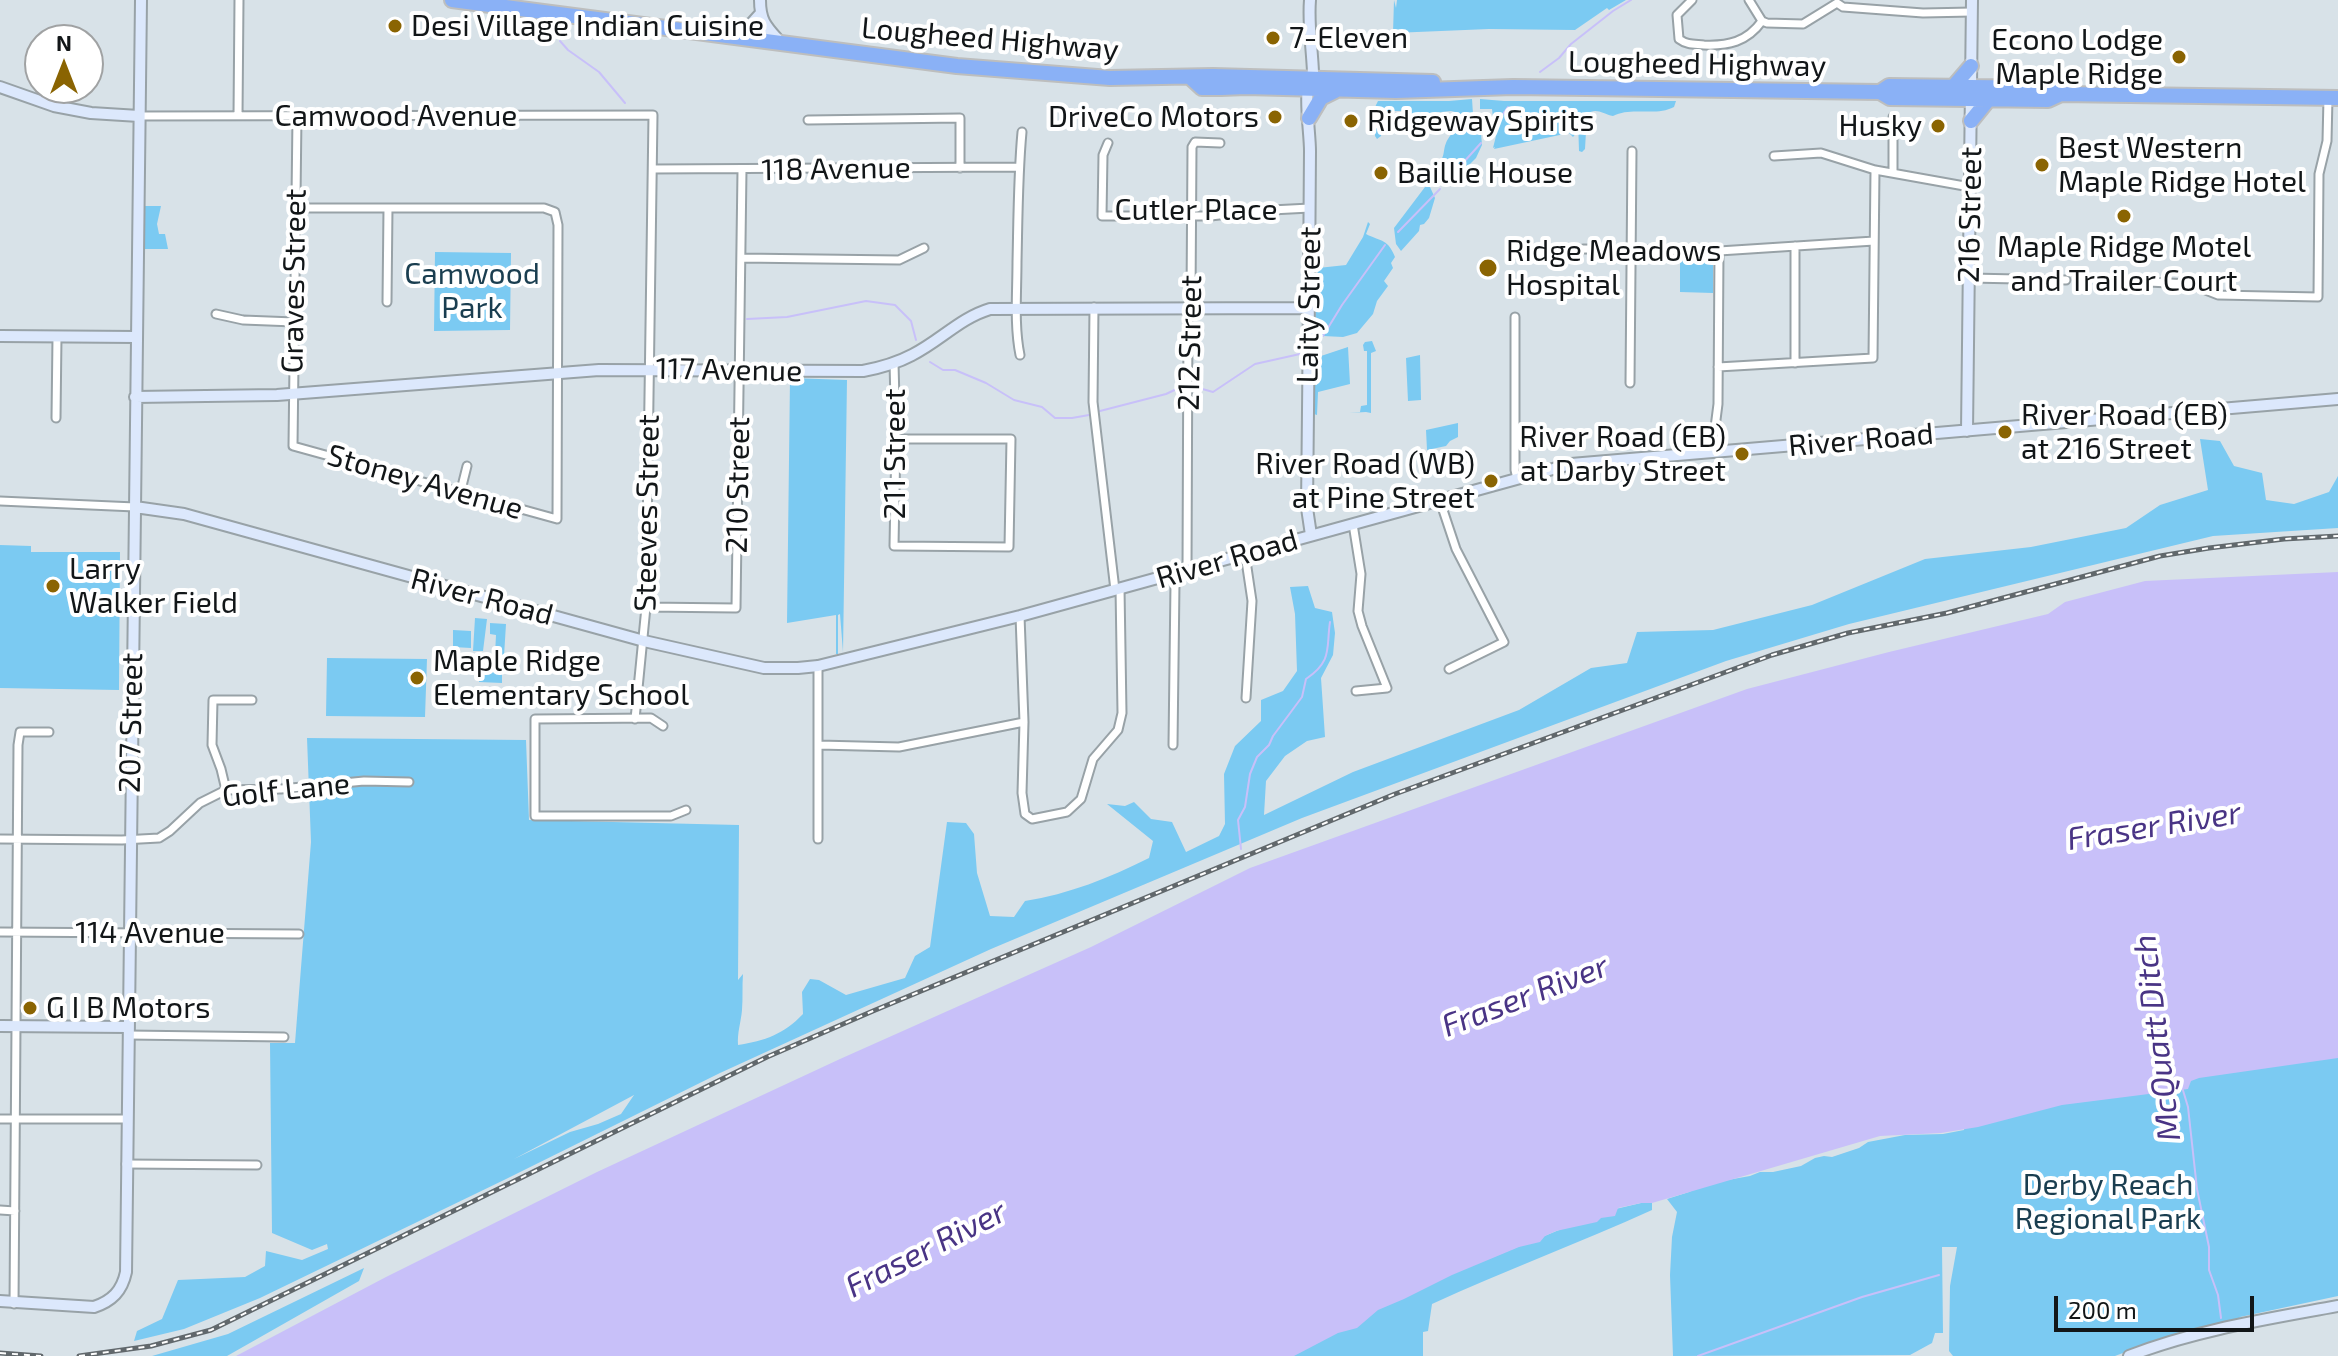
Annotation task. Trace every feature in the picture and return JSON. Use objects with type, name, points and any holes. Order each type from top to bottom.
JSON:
[{"type":"highway","name":"Lougheed Highway","points":[[454,0],[508,4],[957,66],[1110,78],[1190,77],[1202,88],[1309,81],[1396,80],[1513,87],[1880,92],[1890,98],[2052,88],[2061,94]]},
{"type":"highway","points":[[1953,87],[1971,66]]},
{"type":"highway","name":"Lougheed Highway","points":[[1309,81],[1337,90],[1513,87]]},
{"type":"highway","name":"Lougheed Highway","points":[[1880,92],[1889,86],[1953,87],[1988,100],[2048,100],[2061,94],[2333,98]]},
{"type":"highway","points":[[1309,118],[1321,98],[1337,90]]},
{"type":"highway","points":[[1971,121],[1988,100]]},
{"type":"street","name":"207 Street","points":[[14,1304],[98,1306],[112,1299],[120,1289],[126,1272],[141,0]]},
{"type":"street","points":[[238,116],[239,0]]},
{"type":"street","points":[[760,0],[764,23],[781,43]]},
{"type":"street","name":"Laity Street","points":[[1310,0],[1306,30],[1310,208],[1307,508],[1311,535]]},
{"type":"street","points":[[1692,0],[1677,15],[1679,39],[1685,44],[1728,45],[1745,38],[1762,21]]},
{"type":"street","points":[[1749,0],[1762,21],[1803,24],[1837,2],[1843,7],[1923,13],[1972,6]]},
{"type":"street","name":"216 Street","points":[[1967,431],[1972,6]]},
{"type":"street","points":[[739,37],[760,14]]},
{"type":"street","points":[[0,87],[54,106],[91,113],[139,116]]},
{"type":"street","points":[[2127,281],[2190,284],[2218,295],[2318,297],[2319,174],[2333,98]]},
{"type":"street","name":"Camwood Avenue","points":[[139,116],[653,115]]},
{"type":"street","name":"Steeves Street","points":[[635,719],[646,607],[653,115]]},
{"type":"street","name":"Graves Street","points":[[293,446],[297,116]]},
{"type":"street","points":[[1893,117],[1893,172]]},
{"type":"street","points":[[808,120],[960,118],[960,168]]},
{"type":"street","points":[[1020,355],[1016,308],[1018,167],[1022,132]]},
{"type":"street","name":"Cutler Place","points":[[1108,143],[1103,155],[1102,216],[1192,216],[1310,208]]},
{"type":"street","name":"212 Street","points":[[1187,570],[1193,144],[1220,143]]},
{"type":"street","points":[[1630,383],[1632,151]]},
{"type":"street","points":[[1774,156],[1821,153],[1875,170],[1970,187]]},
{"type":"street","name":"118 Avenue","points":[[653,169],[1018,167]]},
{"type":"street","name":"210 Street","points":[[646,607],[736,608],[742,170]]},
{"type":"street","points":[[1718,367],[1873,358],[1875,170]]},
{"type":"street","points":[[295,208],[544,208],[555,212],[558,225],[558,373]]},
{"type":"street","points":[[387,302],[388,208]]},
{"type":"street","points":[[1583,249],[1719,251],[1874,241]]},
{"type":"street","points":[[1795,246],[1795,363]]},
{"type":"street","points":[[741,258],[899,260],[924,248]]},
{"type":"street","points":[[1712,451],[1718,404],[1719,251]]},
{"type":"street","points":[[1970,278],[2066,280]]},
{"type":"street","points":[[1020,616],[1024,722],[1022,793],[1025,814],[1032,819],[1067,812],[1081,799],[1093,759],[1118,730],[1122,713],[1117,589],[1093,402],[1094,307]]},
{"type":"street","name":"117 Avenue","points":[[135,397],[243,396],[649,369],[853,371],[894,363],[914,354],[975,314],[990,309],[1308,308]]},
{"type":"street","points":[[216,314],[243,320],[294,322]]},
{"type":"street","points":[[1515,317],[1517,479]]},
{"type":"street","points":[[0,336],[136,337]]},
{"type":"street","points":[[56,418],[57,337]]},
{"type":"street","name":"211 Street","points":[[894,363],[894,546],[1009,547],[1011,439],[896,439]]},
{"type":"street","name":"Stoney Avenue","points":[[293,446],[557,519],[558,373]]},
{"type":"street","name":"River Road","points":[[135,507],[184,514],[644,641],[764,668],[798,668],[818,666],[1020,616],[1579,463],[2338,399]]},
{"type":"street","points":[[460,494],[467,466]]},
{"type":"street","points":[[0,501],[135,507]]},
{"type":"street","points":[[1440,501],[1456,549],[1504,642],[1449,669]]},
{"type":"street","points":[[1353,524],[1361,574],[1358,611],[1387,688],[1356,691]]},
{"type":"street","points":[[1245,554],[1252,601],[1246,698]]},
{"type":"street","points":[[1173,574],[1173,745]]},
{"type":"street","points":[[818,666],[818,839]]},
{"type":"street","points":[[226,790],[212,745],[213,700],[252,700]]},
{"type":"street","points":[[663,726],[651,718],[535,719],[535,816],[671,816],[686,810]]},
{"type":"street","points":[[819,745],[899,747],[1024,722]]},
{"type":"street","points":[[0,1301],[14,1304],[18,745],[20,732],[49,732]]},
{"type":"street","name":"Golf Lane","points":[[0,839],[159,838],[200,803],[226,790],[281,789],[364,781],[409,782]]},
{"type":"street","name":"114 Avenue","points":[[0,932],[299,934]]},
{"type":"street","points":[[0,1026],[284,1037]]},
{"type":"street","points":[[0,1119],[126,1119]]},
{"type":"street","points":[[126,1164],[257,1165]]},
{"type":"street","points":[[0,1210],[15,1211]]},
{"type":"street","points":[[2129,1356],[2192,1336],[2338,1306]]},
{"type":"green space","points":[[1394,0],[1396,8],[1397,0],[1626,0],[1609,10],[1607,8],[1575,30],[1489,29],[1393,33]]},
{"type":"green space","points":[[1472,99],[1482,145],[1476,158],[1449,185],[1438,178],[1442,166],[1440,162],[1446,143],[1458,126],[1459,113],[1413,115],[1406,111],[1386,111],[1381,136],[1377,139],[1375,136],[1375,107],[1378,101]]},
{"type":"green space","points":[[1480,99],[1676,101],[1674,107],[1667,110],[1613,116],[1590,112],[1587,114],[1585,149],[1582,152],[1579,151],[1578,120],[1577,132],[1573,137],[1569,133],[1494,149],[1496,136],[1491,140],[1488,136],[1492,109],[1480,109]]},
{"type":"green space","points":[[1425,187],[1430,187],[1435,198],[1429,218],[1401,251],[1396,244],[1394,228]]},
{"type":"green space","points":[[145,206],[161,206],[157,224],[159,234],[165,234],[168,249],[145,249]]},
{"type":"green space","points":[[1368,222],[1366,234],[1387,244],[1395,257],[1391,263],[1393,268],[1384,281],[1388,286],[1377,301],[1373,314],[1357,333],[1343,337],[1323,336],[1318,333],[1315,323],[1318,268],[1346,265]]},
{"type":"green space","name":"Camwood Park","points":[[435,252],[511,253],[510,330],[434,331]]},
{"type":"green space","points":[[1680,254],[1713,254],[1713,293],[1680,292]]},
{"type":"green space","points":[[1372,341],[1376,351],[1371,353],[1371,413],[1349,413],[1360,412],[1361,406],[1367,405],[1367,351],[1364,351],[1363,345]]},
{"type":"green space","points":[[1348,347],[1350,384],[1318,392],[1317,415],[1311,413],[1314,385],[1317,385],[1318,357]]},
{"type":"green space","points":[[1420,355],[1421,400],[1408,401],[1406,358]]},
{"type":"green space","points":[[790,378],[847,380],[843,652],[840,614],[838,654],[836,615],[787,623]]},
{"type":"green space","points":[[1458,423],[1458,437],[1446,446],[1427,450],[1426,430]]},
{"type":"green space","points":[[2200,439],[2220,441],[2234,466],[2262,473],[2266,500],[2294,504],[2329,492],[2338,476],[2338,528],[2213,536],[1849,624],[1726,661],[1302,818],[991,949],[720,1073],[260,1298],[184,1329],[134,1341],[137,1331],[162,1319],[178,1280],[245,1277],[265,1266],[266,1251],[302,1260],[328,1249],[327,1244],[312,1250],[272,1233],[270,1043],[295,1043],[311,842],[307,738],[526,740],[529,820],[739,825],[738,980],[743,974],[738,1045],[774,1036],[796,1021],[803,1014],[802,992],[810,979],[819,980],[846,995],[905,978],[915,956],[930,947],[947,822],[966,823],[974,834],[977,873],[990,916],[1014,917],[1025,901],[1088,884],[1149,858],[1153,841],[1107,804],[1125,806],[1134,802],[1151,819],[1172,822],[1186,852],[1219,836],[1225,824],[1224,774],[1235,746],[1261,721],[1261,700],[1283,691],[1297,671],[1295,614],[1290,587],[1308,586],[1315,608],[1332,612],[1335,633],[1333,655],[1321,678],[1325,737],[1307,741],[1285,756],[1266,781],[1264,815],[1353,772],[1519,710],[1591,668],[1627,663],[1637,632],[1713,630],[1812,605],[1925,559],[2031,547],[2126,528],[2160,505],[2208,490]],"holes":[[[634,1095],[621,1114],[570,1132],[514,1159]]]},
{"type":"green space","name":"Larry Walker Field","points":[[0,545],[31,546],[31,552],[120,552],[119,690],[0,688]]},
{"type":"green space","points":[[475,618],[487,619],[483,651],[473,651]]},
{"type":"green space","points":[[490,623],[506,624],[504,656],[495,655],[496,635],[490,634]]},
{"type":"green space","points":[[453,630],[471,631],[471,648],[453,647]]},
{"type":"green space","points":[[327,658],[427,659],[425,717],[326,716]]},
{"type":"green space","points":[[479,669],[502,670],[502,683],[479,682]]},
{"type":"green space","name":"Derby Reach Regional Park","points":[[2338,1023],[2338,1296],[2240,1317],[2115,1356],[1953,1356],[1949,1351],[1950,1286],[1957,1247],[1942,1247],[1943,1333],[1935,1333],[1932,1343],[1910,1355],[1673,1356],[1670,1275],[1677,1212],[1667,1199],[1705,1184],[1801,1166],[1815,1158],[1832,1157],[1868,1142],[1964,1130],[1965,1080]]},
{"type":"green space","points":[[1652,1203],[1652,1210],[1432,1304],[1428,1331],[1423,1332],[1423,1356],[1269,1356],[1344,1318],[1603,1212]]},
{"type":"green space","points":[[364,1268],[359,1281],[227,1356],[152,1356],[228,1334]]},
{"type":"water","name":"Fraser River","points":[[2338,572],[2338,1058],[2199,1078],[2191,1081],[2188,1089],[2062,1105],[1978,1127],[1941,1133],[1880,1136],[1652,1203],[1618,1208],[1615,1216],[1556,1231],[1540,1242],[1519,1247],[1452,1275],[1378,1310],[1357,1328],[1338,1333],[1294,1356],[236,1356],[597,1172],[1091,947],[1250,868],[1747,689],[2048,614],[2065,602],[2145,581]]},
{"type":"waterway","points":[[1540,72],[1571,44],[1631,0]]},
{"type":"waterway","points":[[560,41],[599,72],[625,103]]},
{"type":"waterway","points":[[1487,136],[1508,107]]},
{"type":"waterway","points":[[1444,184],[1481,143]]},
{"type":"waterway","points":[[1398,232],[1440,189]]},
{"type":"waterway","points":[[1323,336],[1385,245]]},
{"type":"waterway","points":[[747,319],[787,317],[866,301],[895,305],[911,321],[916,340]]},
{"type":"waterway","points":[[1199,388],[1213,392],[1255,364],[1300,354]]},
{"type":"waterway","points":[[930,362],[943,370],[955,370],[986,383],[1014,400],[1042,407],[1055,418],[1089,415]]},
{"type":"waterway","points":[[1100,411],[1166,394],[1181,387]]},
{"type":"waterway","points":[[1241,849],[1238,820],[1245,807],[1250,774],[1257,757],[1302,697],[1306,679],[1321,666],[1328,647],[1330,622]]},
{"type":"waterway","name":"McQuatt Ditch","points":[[2182,1087],[2188,1107],[2197,1189],[2209,1247],[2209,1270],[2218,1295],[2221,1318]]},
{"type":"waterway","points":[[1698,1356],[1862,1297],[1939,1275]]},
{"type":"railway","points":[[79,1356],[151,1346],[211,1330],[767,1057],[873,1011],[1395,794],[1772,655],[1848,633],[1947,613],[2160,556],[2284,539],[2338,536]]},
{"type":"railway","points":[[0,1353],[41,1356]]},
{"type":"place","name":"Desi Village Indian Cuisine","points":[[395,26]]},
{"type":"place","name":"7-Eleven","points":[[1273,38]]},
{"type":"place","name":"Econo Lodge Maple Ridge","points":[[2179,57]]},
{"type":"place","name":"DriveCo Motors","points":[[1275,117]]},
{"type":"place","name":"Ridgeway Spirits","points":[[1351,121]]},
{"type":"place","name":"Husky","points":[[1938,126]]},
{"type":"place","name":"Best Western Maple Ridge Hotel","points":[[2042,165]]},
{"type":"place","name":"Baillie House","points":[[1381,173]]},
{"type":"place","name":"Maple Ridge Motel and Trailer Court","points":[[2124,216]]},
{"type":"place","name":"Ridge Meadows Hospital","points":[[1488,268]]},
{"type":"place","name":"River Road (EB) at 216 Street","points":[[2005,432]]},
{"type":"place","name":"River Road (EB) at Darby Street","points":[[1742,454]]},
{"type":"place","name":"River Road (WB) at Pine Street","points":[[1491,481]]},
{"type":"place","name":"Larry Walker Field","points":[[53,586]]},
{"type":"place","name":"Maple Ridge Elementary School","points":[[417,678]]},
{"type":"place","name":"G I B Motors","points":[[30,1008]]}]
